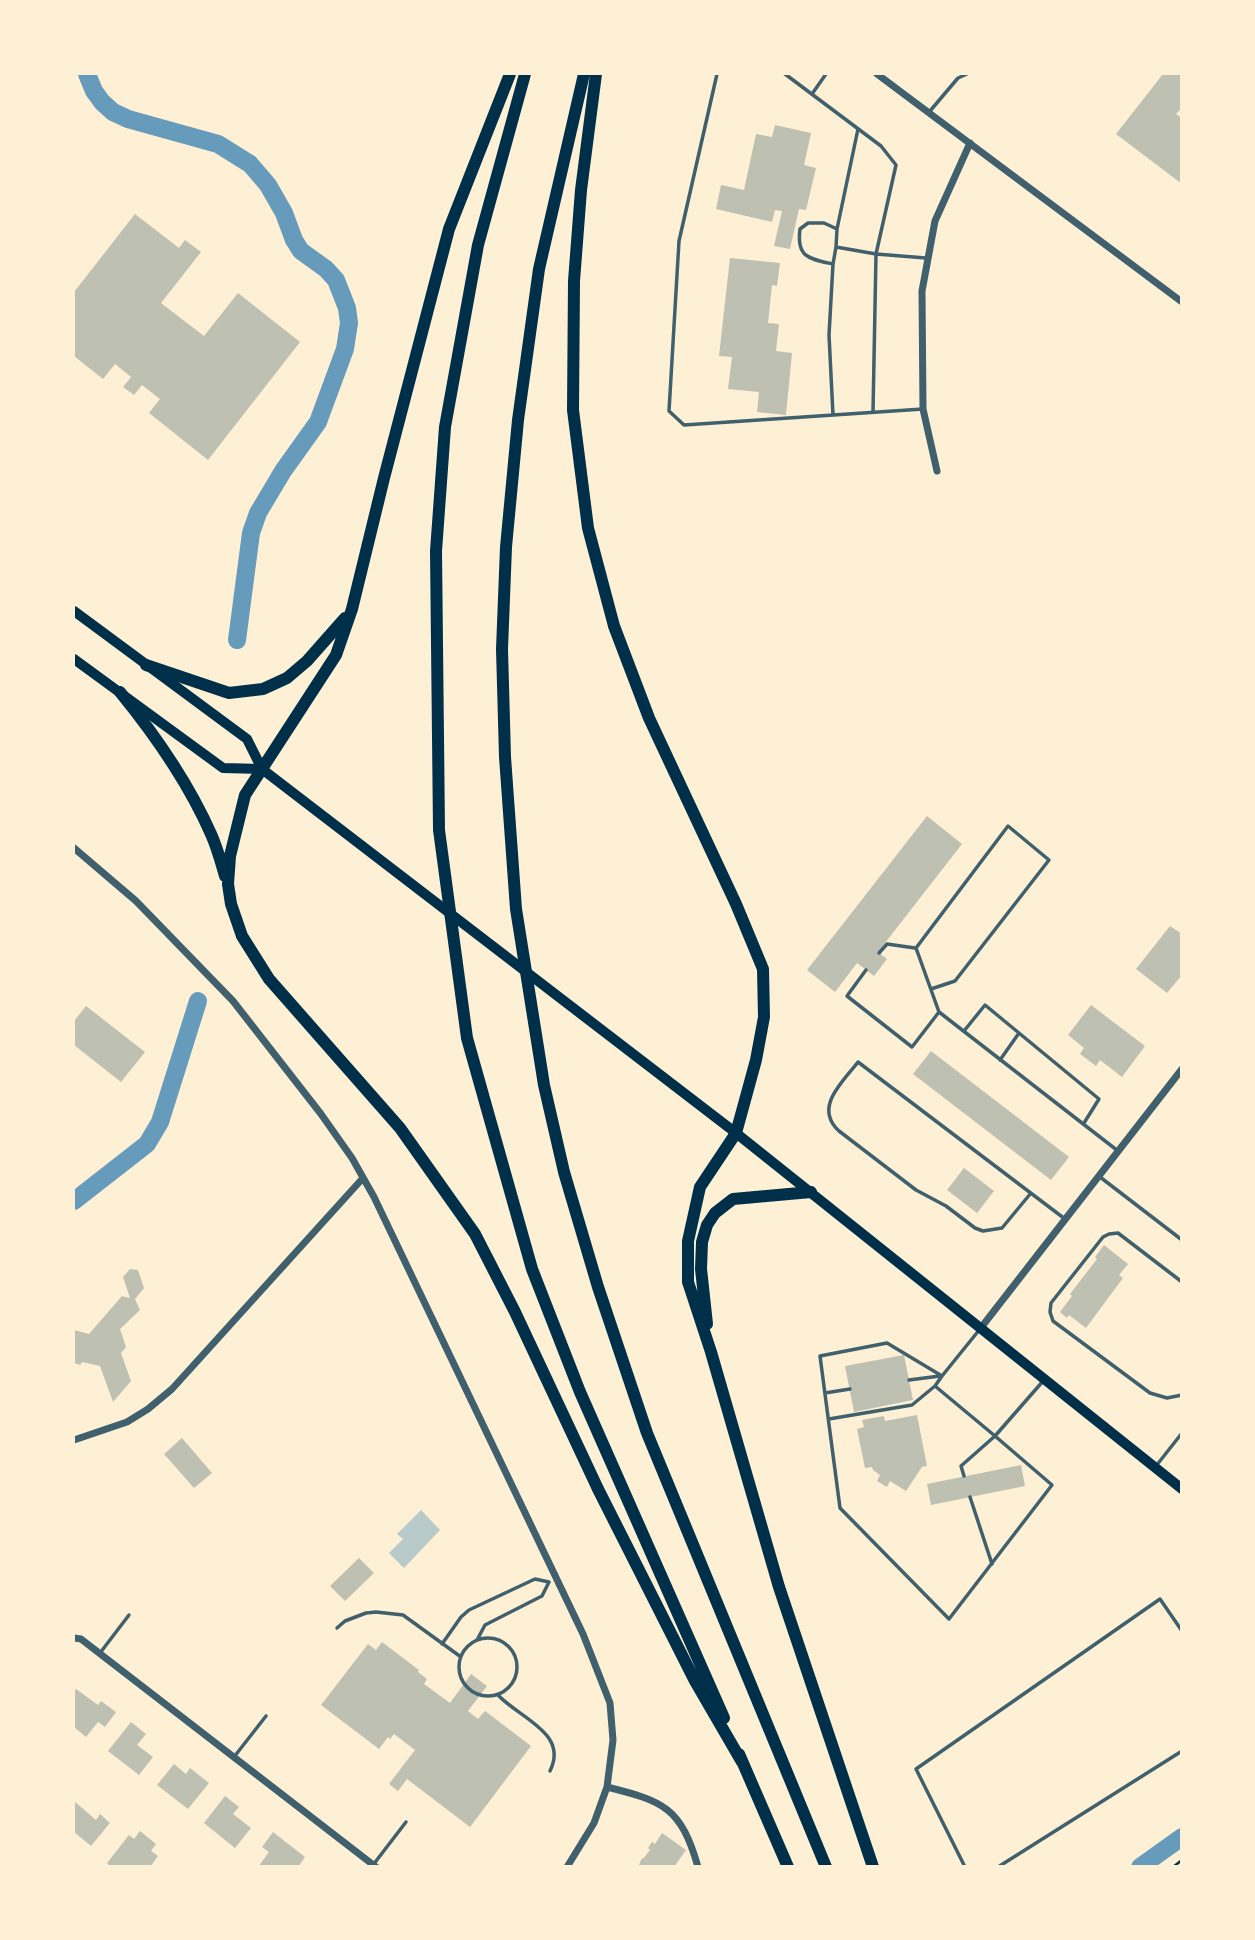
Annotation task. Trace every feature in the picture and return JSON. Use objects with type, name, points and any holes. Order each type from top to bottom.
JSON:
[{"type":"highway","points":[[228,884],[230,856],[245,795],[336,655],[352,610],[449,229],[510,74]]},
{"type":"highway","points":[[525,74],[478,245],[445,427],[436,551],[439,830],[467,1038],[532,1269],[580,1392],[788,1867]]},
{"type":"highway","points":[[584,74],[539,269],[518,420],[506,548],[503,689],[516,909],[544,1085],[564,1172],[598,1287],[647,1433],[826,1867]]},
{"type":"highway","points":[[596,74],[581,190],[574,281],[573,410],[588,528],[614,626],[649,718],[737,904],[762,968],[764,1017],[756,1060],[736,1133],[700,1187],[688,1241],[688,1282],[779,1587],[873,1867]]},
{"type":"highway","points":[[146,665],[229,693],[263,689],[287,678],[307,661],[352,610]]},
{"type":"highway","points":[[120,692],[150,728],[183,778],[212,835],[242,936],[269,979],[400,1128],[475,1234],[682,1657],[742,1762]]},
{"type":"highway","points":[[711,1352],[701,1269],[702,1242],[707,1225],[715,1213],[733,1199],[811,1192]]},
{"type":"main road","points":[[74,611],[247,739],[262,769],[736,1133],[1181,1489]]},
{"type":"main road","points":[[74,659],[223,768],[262,769]]},
{"type":"street","points":[[877,74],[1181,302]]},
{"type":"street","points":[[937,471],[923,409],[922,291],[935,221],[970,143]]},
{"type":"street","points":[[74,848],[136,901],[233,1001],[321,1114],[363,1178],[553,1581],[583,1633],[610,1703],[613,1740],[607,1787],[594,1823],[567,1867]]},
{"type":"street","points":[[980,1328],[1181,1069]]},
{"type":"street","points":[[74,1440],[127,1422],[148,1409],[172,1388],[363,1178]]},
{"type":"street","points":[[74,1638],[81,1639],[100,1653],[374,1866]]},
{"type":"street","points":[[607,1787],[657,1801],[668,1810],[685,1830],[698,1867]]},
{"type":"lane","points":[[717,74],[679,241],[669,411],[684,425],[923,409]]},
{"type":"lane","points":[[786,74],[881,146],[896,165],[876,254],[873,412]]},
{"type":"lane","points":[[812,93],[826,74]]},
{"type":"lane","points":[[929,113],[958,78],[967,74]]},
{"type":"lane","points":[[832,415],[829,335],[833,264],[837,229],[858,129]]},
{"type":"lane","points":[[833,264],[812,259],[804,254],[798,243],[800,229],[808,223],[824,223],[837,229]]},
{"type":"lane","points":[[836,247],[876,254],[928,258]]},
{"type":"lane","points":[[916,948],[1008,827],[1049,860],[955,981],[931,989]]},
{"type":"lane","points":[[879,953],[887,944],[916,948]]},
{"type":"lane","points":[[916,948],[939,1012],[1118,1151]]},
{"type":"lane","points":[[866,970],[847,996],[912,1047],[939,1012]]},
{"type":"lane","points":[[964,1031],[985,1005],[1099,1099],[1083,1124]]},
{"type":"lane","points":[[1000,1060],[1019,1033]]},
{"type":"lane","points":[[1031,1193],[1002,1228],[984,1231],[975,1228],[946,1206],[916,1190],[832,1124],[828,1115],[828,1104],[858,1062],[1031,1193],[1065,1219]]},
{"type":"lane","points":[[1099,1176],[1181,1240]]},
{"type":"lane","points":[[1181,1282],[1118,1233],[1110,1234],[1103,1237],[1051,1303],[1050,1312],[1053,1321],[1150,1393],[1167,1398],[1181,1395]]},
{"type":"lane","points":[[829,1419],[912,1405],[935,1386],[980,1328]]},
{"type":"lane","points":[[935,1386],[1052,1485],[949,1619],[840,1508],[820,1356],[887,1343],[942,1376]]},
{"type":"lane","points":[[909,1380],[942,1376]]},
{"type":"lane","points":[[964,1476],[961,1466],[995,1436],[1044,1381]]},
{"type":"lane","points":[[825,1392],[850,1389]]},
{"type":"lane","points":[[1155,1468],[1181,1433]]},
{"type":"lane","points":[[970,1497],[992,1564]]},
{"type":"lane","points":[[442,1644],[468,1610],[535,1578],[553,1581],[542,1596],[485,1625],[477,1640]]},
{"type":"lane","points":[[965,1867],[916,1769],[1160,1599],[1181,1631]]},
{"type":"lane","points":[[337,1628],[345,1621],[366,1613],[403,1615],[461,1657]]},
{"type":"lane","points":[[100,1653],[129,1615]]},
{"type":"lane","points":[[495,1639],[504,1643],[515,1657],[516,1675],[512,1684],[497,1695],[488,1696],[471,1690],[461,1675],[461,1657],[470,1644],[477,1640],[495,1639]]},
{"type":"lane","points":[[497,1695],[550,1739],[555,1756],[550,1771]]},
{"type":"lane","points":[[234,1757],[266,1716]]},
{"type":"lane","points":[[999,1867],[1181,1751]]},
{"type":"lane","points":[[374,1866],[405,1822]]},
{"type":"path","points":[[1173,1867],[1181,1860]]},
{"type":"shaded area","points":[[421,1510],[440,1530],[404,1568],[389,1553],[403,1539],[397,1534]]},
{"type":"building","points":[[1163,74],[1182,74],[1182,108],[1176,114],[1182,118],[1182,184],[1116,134]]},
{"type":"building","points":[[775,125],[811,133],[804,165],[816,168],[806,210],[799,209],[790,249],[774,246],[782,211],[775,210],[772,222],[716,209],[721,185],[744,190],[756,134],[772,137]]},
{"type":"building","points":[[135,214],[179,248],[185,240],[201,252],[161,303],[204,336],[238,293],[300,342],[208,460],[149,413],[160,399],[142,385],[134,395],[123,387],[131,377],[115,364],[103,379],[74,356],[74,292]]},
{"type":"building","points":[[730,258],[780,263],[777,286],[772,285],[768,323],[779,324],[776,351],[792,353],[786,415],[757,412],[759,392],[728,389],[732,357],[719,356]]},
{"type":"building","points":[[927,816],[962,844],[878,952],[887,959],[874,976],[857,963],[835,992],[807,970]]},
{"type":"building","points":[[1170,926],[1182,934],[1182,975],[1167,993],[1136,969]]},
{"type":"building","points":[[1091,1005],[1145,1046],[1122,1077],[1100,1060],[1096,1066],[1080,1054],[1084,1048],[1068,1035]]},
{"type":"building","points":[[86,1006],[145,1052],[121,1082],[74,1045],[74,1021]]},
{"type":"building","points":[[931,1051],[1069,1157],[1051,1180],[913,1074]]},
{"type":"building","points":[[964,1168],[994,1191],[977,1213],[947,1190]]},
{"type":"building","points":[[1104,1245],[1128,1264],[1119,1275],[1123,1278],[1086,1328],[1069,1315],[1067,1318],[1060,1312]]},
{"type":"building","points":[[130,1269],[138,1270],[144,1288],[135,1299],[140,1310],[120,1329],[126,1347],[121,1353],[131,1381],[113,1402],[100,1366],[74,1363],[74,1330],[89,1334],[122,1296],[130,1298],[123,1277]]},
{"type":"building","points":[[904,1355],[913,1400],[854,1412],[845,1366]]},
{"type":"building","points":[[917,1415],[927,1466],[922,1467],[906,1491],[890,1481],[887,1487],[877,1481],[880,1475],[872,1467],[865,1468],[857,1429],[864,1427],[862,1420],[884,1416],[885,1421]]},
{"type":"building","points":[[182,1438],[212,1473],[194,1488],[164,1454]]},
{"type":"building","points":[[1021,1465],[1025,1486],[931,1505],[927,1484]]},
{"type":"building","points":[[359,1558],[374,1573],[345,1601],[330,1586]]},
{"type":"building","points":[[382,1642],[419,1670],[427,1679],[424,1684],[450,1703],[471,1674],[487,1686],[468,1711],[478,1719],[485,1711],[531,1746],[470,1827],[407,1779],[398,1791],[389,1784],[415,1750],[394,1734],[390,1739],[388,1737],[379,1749],[321,1705],[368,1644],[376,1650]]},
{"type":"building","points":[[76,1689],[98,1705],[101,1701],[116,1712],[105,1727],[98,1722],[86,1737],[74,1727]]},
{"type":"building","points":[[131,1722],[146,1734],[137,1745],[153,1757],[139,1775],[108,1751]]},
{"type":"building","points":[[174,1764],[186,1774],[190,1768],[209,1783],[188,1809],[157,1785]]},
{"type":"building","points":[[225,1796],[239,1807],[233,1814],[251,1828],[235,1848],[204,1823]]},
{"type":"building","points":[[74,1801],[96,1820],[100,1814],[110,1823],[91,1846],[74,1832]]},
{"type":"building","points":[[140,1831],[156,1844],[151,1851],[158,1856],[150,1867],[111,1867],[107,1863],[129,1835],[134,1839]]},
{"type":"building","points":[[273,1832],[305,1857],[298,1867],[258,1867],[269,1852],[262,1847]]},
{"type":"building","points":[[662,1833],[686,1850],[674,1867],[638,1867],[650,1850],[648,1848],[652,1842],[655,1844]]},
{"type":"waterway","points":[[87,74],[94,91],[113,112],[128,119],[218,144],[250,164],[268,185],[301,251],[336,280],[347,308],[349,323],[345,349],[318,422],[283,471],[258,513],[251,533],[237,640]]},
{"type":"waterway","points":[[74,1201],[147,1144],[160,1122],[198,1001]]},
{"type":"waterway","points":[[1140,1867],[1182,1837]]}]
